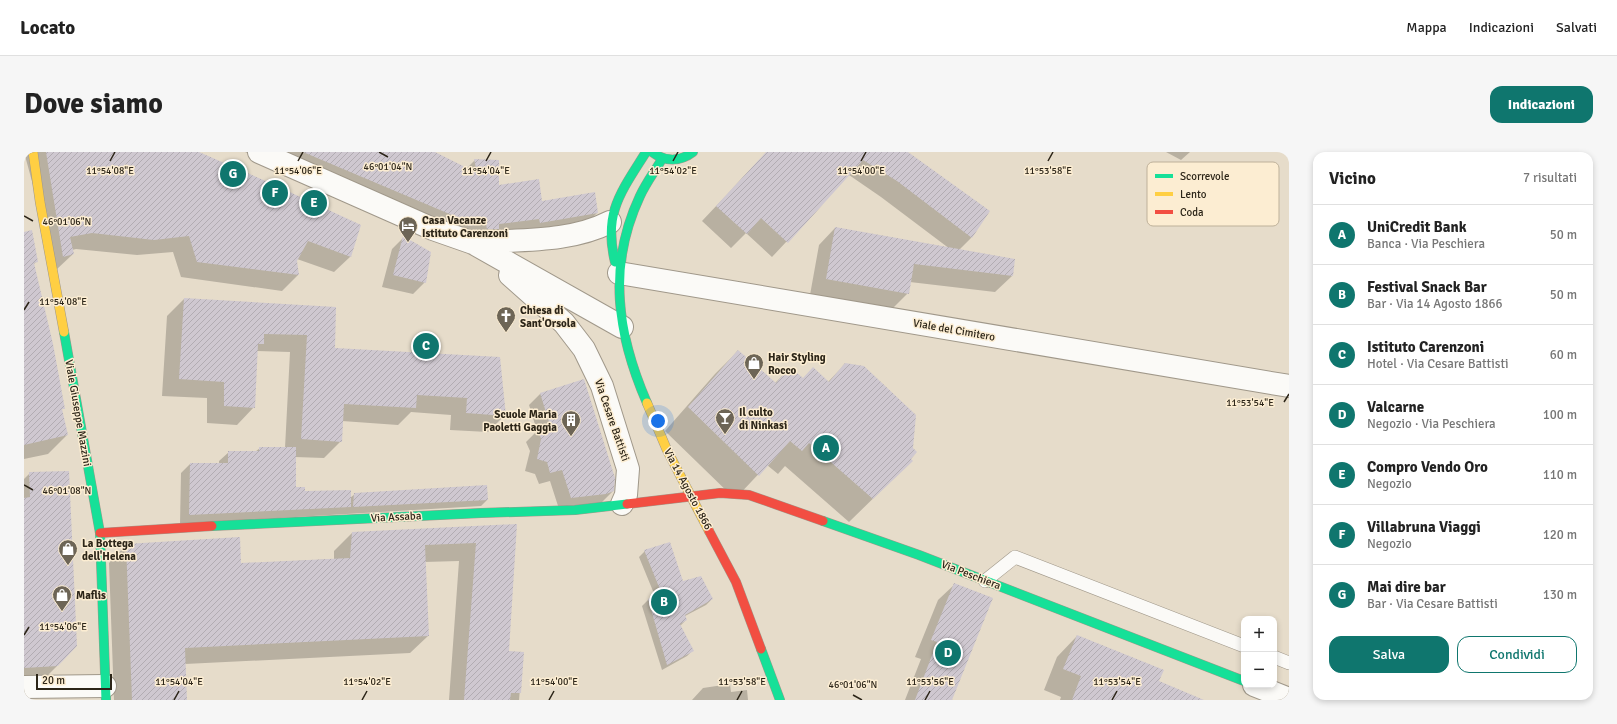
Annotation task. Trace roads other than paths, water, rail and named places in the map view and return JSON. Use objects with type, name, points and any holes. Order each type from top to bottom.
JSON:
[{"type":"street","name":"Viale Giuseppe Mazzini","points":[[34,152],[40,202],[100,533],[106,693]]},
{"type":"street","name":"Via Cesare Battisti","points":[[258,152],[433,230],[473,242],[622,328]]},
{"type":"street","name":"Via 14 Agosto 1866","points":[[619,273],[611,249],[610,222],[620,195],[646,152]]},
{"type":"street","points":[[652,152],[662,159],[673,160],[682,158],[693,152]]},
{"type":"street","name":"Via 14 Agosto 1866","points":[[662,159],[640,195],[627,228],[619,273],[619,298],[622,328],[634,373],[667,450],[736,582],[780,700]]},
{"type":"street","name":"Via Cesare Battisti","points":[[473,242],[564,237],[596,229],[610,222]]},
{"type":"street","name":"Via Cesare Battisti","points":[[473,242],[564,323],[584,349],[602,386],[628,469],[626,495],[622,504]]},
{"type":"street","name":"Viale del Cimitero","points":[[619,273],[1289,386]]},
{"type":"street","name":"Via Peschiera","points":[[692,497],[720,493],[749,495],[919,555],[1241,680]]},
{"type":"street","name":"Via Assaba","points":[[100,533],[481,513],[575,510],[692,497]]},
{"type":"street","points":[[24,687],[106,693]]},
{"type":"street","points":[[1262,688],[1289,699]]},
{"type":"lane","points":[[985,581],[1015,557],[1241,645]]},
{"type":"lane","points":[[1277,658],[1289,663]]},
{"type":"place","name":"Mai dire bar","points":[[233,174]]},
{"type":"place","name":"Villabruna Viaggi","points":[[275,193]]},
{"type":"place","name":"Compro Vendo Oro","points":[[314,203]]},
{"type":"place","name":"Casa Vacanze Istituto Carenzoni","points":[[408,243]]},
{"type":"place","name":"Chiesa di Sant'Orsola","points":[[506,333]]},
{"type":"place","name":"Istituto Carenzoni","points":[[426,346]]},
{"type":"place","name":"Hair Styling Rocco","points":[[754,380]]},
{"type":"place","name":"Il culto di Ninkasi","points":[[725,435]]},
{"type":"place","name":"Scuole Maria Paoletti Gaggia","points":[[571,437]]},
{"type":"place","name":"UniCredit Bank","points":[[826,448]]},
{"type":"place","name":"La Bottega dell'Helena","points":[[68,566]]},
{"type":"place","name":"Festival Snack Bar","points":[[664,602]]},
{"type":"place","name":"Maflis","points":[[62,612]]},
{"type":"place","name":"Valcarne","points":[[948,653]]}]
